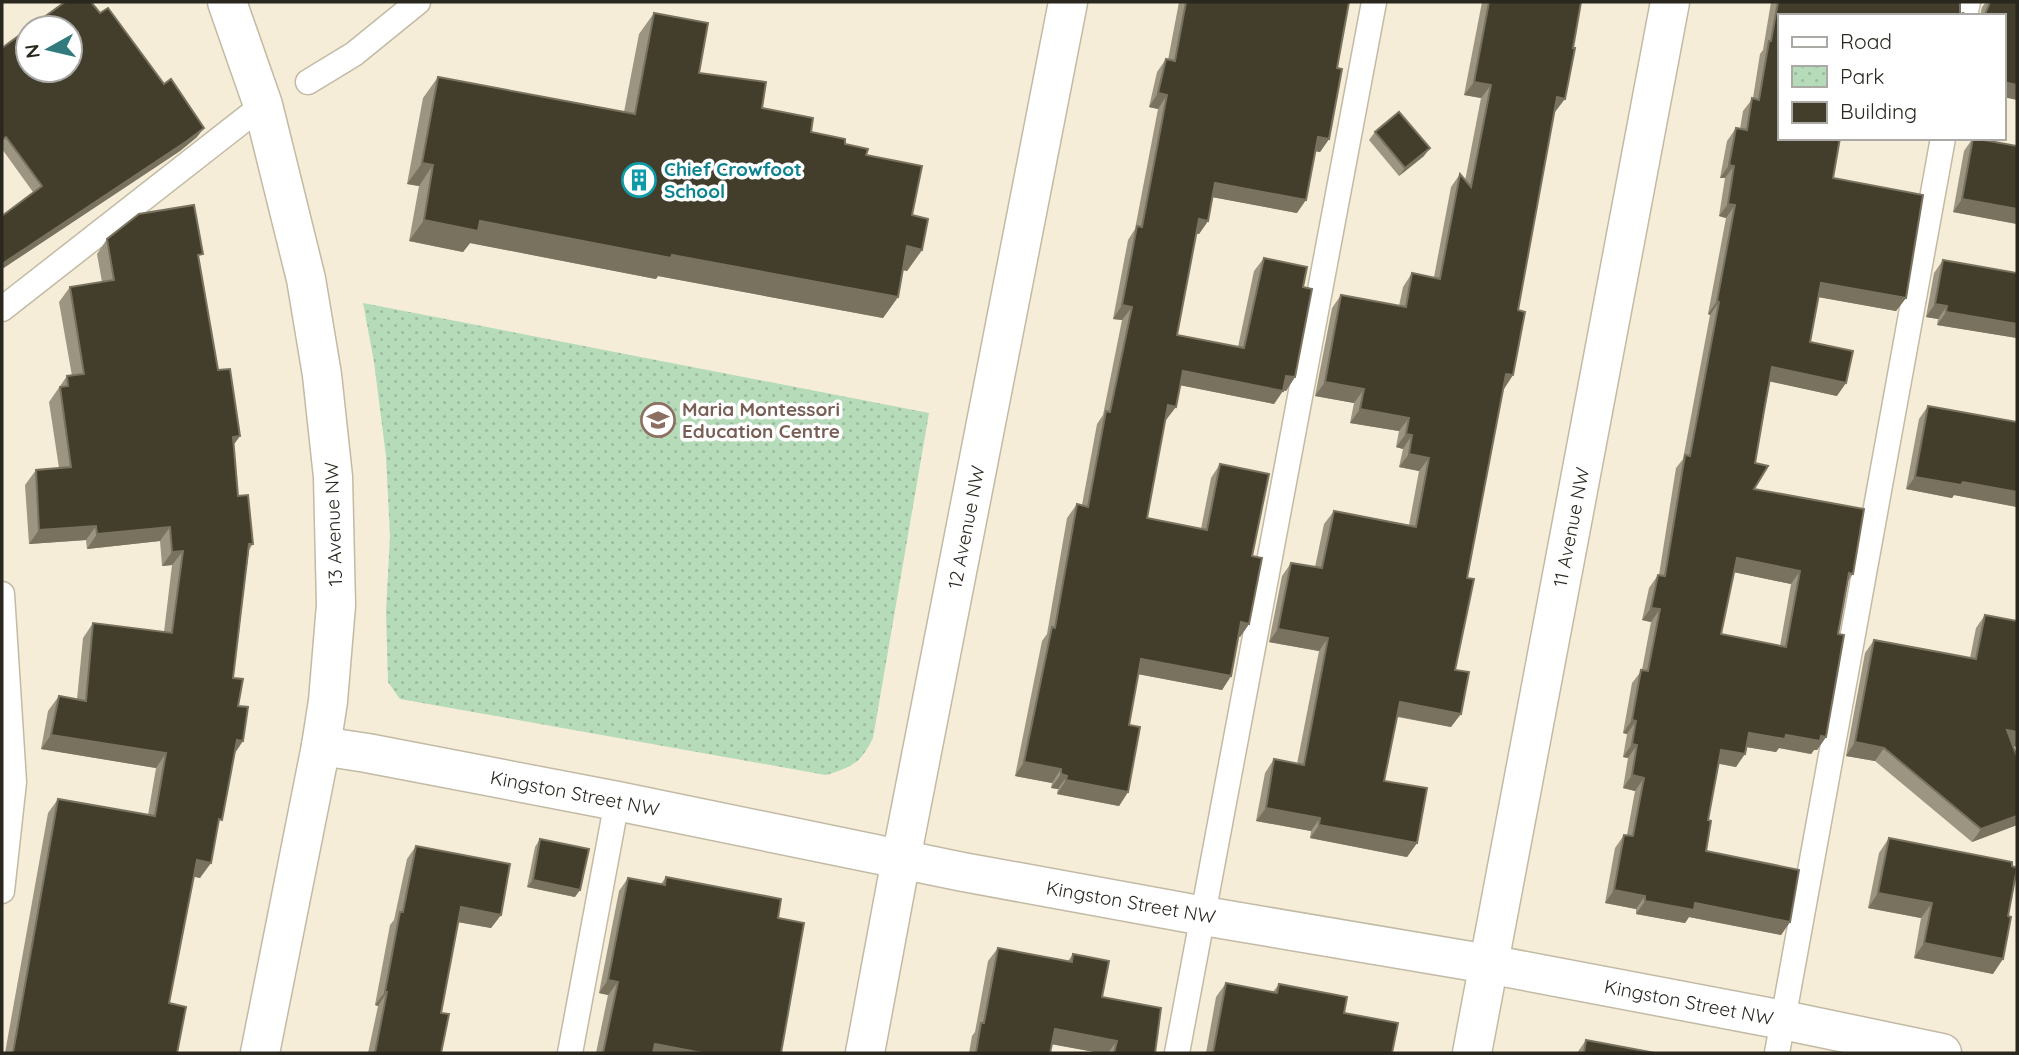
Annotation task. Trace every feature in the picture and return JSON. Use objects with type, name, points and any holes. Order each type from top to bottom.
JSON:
[{"type":"street","name":"13 Avenue NW","points":[[227,2],[263,105],[306,279],[322,375],[333,477],[336,605],[328,701],[260,1053]]},
{"type":"street","name":"12 Avenue NW","points":[[865,1053],[1068,2]]},
{"type":"street","name":"11 Avenue NW","points":[[1472,1053],[1670,2]]},
{"type":"street","name":"Kingston Street NW","points":[[321,746],[381,755],[901,859],[1204,916],[1488,964],[1780,1036],[1942,1053]]},
{"type":"lane","points":[[308,82],[354,54],[418,2]]},
{"type":"lane","points":[[1177,1053],[1374,2]]},
{"type":"lane","points":[[2,309],[263,105]]},
{"type":"lane","points":[[1780,1036],[1943,140]]},
{"type":"lane","points":[[2,594],[14,782],[2,891]]},
{"type":"lane","points":[[570,1053],[617,801]]},
{"type":"green space","points":[[363,303],[929,413],[873,738],[860,759],[826,775],[400,699],[388,682],[386,612],[390,536],[386,456],[374,362]]},
{"type":"building","points":[[65,2],[91,2],[100,13],[108,8],[164,84],[171,79],[204,128],[2,264],[2,216],[42,186],[6,137],[2,140],[2,48],[14,39],[14,84],[84,84],[84,14],[48,14]]},
{"type":"building","points":[[1186,2],[1349,2],[1337,68],[1342,69],[1329,139],[1318,137],[1306,200],[1215,183],[1208,221],[1199,219],[1177,335],[1244,348],[1264,258],[1307,267],[1303,287],[1312,289],[1295,377],[1286,376],[1283,391],[1183,371],[1176,407],[1168,405],[1147,518],[1207,530],[1220,464],[1269,474],[1252,556],[1262,558],[1249,624],[1241,622],[1231,676],[1141,659],[1129,725],[1140,727],[1128,792],[1066,780],[1067,776],[1061,774],[1061,769],[1024,762],[1052,627],[1055,628],[1077,504],[1088,507],[1106,411],[1110,412],[1132,307],[1122,305],[1137,226],[1142,227],[1167,95],[1158,93],[1166,59],[1175,61]]},
{"type":"building","points":[[1489,2],[1581,2],[1565,99],[1557,97],[1518,310],[1525,312],[1513,375],[1506,374],[1467,578],[1474,579],[1455,670],[1469,672],[1461,714],[1400,702],[1384,781],[1427,788],[1417,843],[1319,825],[1320,818],[1266,808],[1274,759],[1304,765],[1328,638],[1278,629],[1291,563],[1322,568],[1334,511],[1416,527],[1429,458],[1409,454],[1412,435],[1406,434],[1409,418],[1360,409],[1364,389],[1325,382],[1341,295],[1406,307],[1412,273],[1440,279],[1460,174],[1471,187],[1491,85],[1474,82]]},
{"type":"building","points":[[1778,2],[1960,2],[1960,14],[1778,14],[1778,140],[1840,140],[1833,178],[1923,195],[1906,298],[1821,283],[1810,342],[1853,351],[1846,383],[1772,367],[1765,405],[1755,463],[1768,466],[1754,489],[1864,509],[1853,574],[1849,573],[1838,634],[1844,635],[1826,737],[1821,736],[1820,741],[1786,735],[1785,739],[1749,733],[1745,754],[1721,750],[1708,820],[1711,821],[1706,851],[1799,870],[1790,922],[1695,903],[1694,910],[1645,901],[1645,896],[1614,890],[1624,835],[1633,836],[1644,778],[1632,775],[1637,745],[1632,744],[1636,721],[1632,720],[1641,670],[1648,671],[1660,609],[1651,608],[1658,575],[1665,576],[1685,455],[1690,456],[1735,205],[1728,204],[1734,166],[1729,165],[1736,128],[1747,130],[1752,98],[1759,100]],"holes":[[[1737,558],[1800,571],[1786,647],[1721,634]]]},
{"type":"building","points":[[1990,2],[2017,2],[2017,85],[2005,82],[2005,14],[1985,14]]},
{"type":"building","name":"Chief Crowfoot School","points":[[654,13],[708,23],[699,73],[766,82],[762,108],[813,118],[811,132],[845,139],[845,144],[868,149],[866,155],[922,166],[912,215],[928,219],[922,250],[907,246],[898,297],[672,255],[671,258],[480,221],[478,231],[424,220],[433,165],[422,163],[438,77],[635,114]]},
{"type":"building","points":[[1399,112],[1430,148],[1405,168],[1375,132]]},
{"type":"building","points":[[1973,140],[2017,146],[2017,209],[1962,199]]},
{"type":"building","points":[[194,205],[203,254],[198,255],[218,370],[230,369],[240,436],[233,437],[238,496],[248,495],[253,544],[249,544],[233,678],[243,679],[238,706],[248,707],[243,741],[237,740],[211,863],[197,860],[169,1003],[186,1007],[177,1053],[13,1053],[58,799],[155,816],[166,753],[51,735],[59,696],[86,701],[93,623],[172,633],[183,551],[172,552],[170,527],[97,534],[96,526],[39,530],[36,470],[71,467],[60,387],[68,386],[67,376],[84,374],[70,287],[114,280],[107,239],[139,214]]},
{"type":"building","points":[[1943,260],[2017,273],[2017,324],[1946,312],[1947,306],[1935,304]]},
{"type":"building","points":[[1928,406],[2017,422],[2017,492],[1915,477]]},
{"type":"building","points":[[1985,615],[2017,621],[2017,732],[2007,730],[2017,757],[2017,816],[1981,829],[1884,748],[1855,742],[1874,640],[1976,659]]},
{"type":"building","points":[[1889,838],[2012,862],[2012,866],[2017,868],[2003,959],[1924,943],[1932,903],[1878,893]]},
{"type":"building","points":[[540,839],[589,849],[580,890],[533,880]]},
{"type":"building","points":[[416,846],[510,864],[501,915],[461,907],[441,1013],[449,1014],[441,1053],[375,1053],[400,912],[403,912]]},
{"type":"building","points":[[666,877],[781,899],[778,918],[804,923],[781,1053],[702,1053],[655,1044],[653,1053],[603,1053],[618,982],[608,980],[628,878],[665,885]]},
{"type":"building","points":[[998,948],[1072,962],[1073,954],[1109,961],[1102,997],[1161,1008],[1155,1053],[1114,1053],[1117,1041],[1055,1029],[1050,1053],[976,1053]]},
{"type":"building","points":[[1226,983],[1277,993],[1279,984],[1347,997],[1344,1013],[1398,1023],[1392,1053],[1213,1053]]},
{"type":"building","points":[[1586,1040],[1655,1053],[1584,1053]]},
{"type":"place","name":"Chief Crowfoot School","points":[[639,180]]},
{"type":"place","name":"Maria Montessori Education Centre","points":[[658,420]]}]
